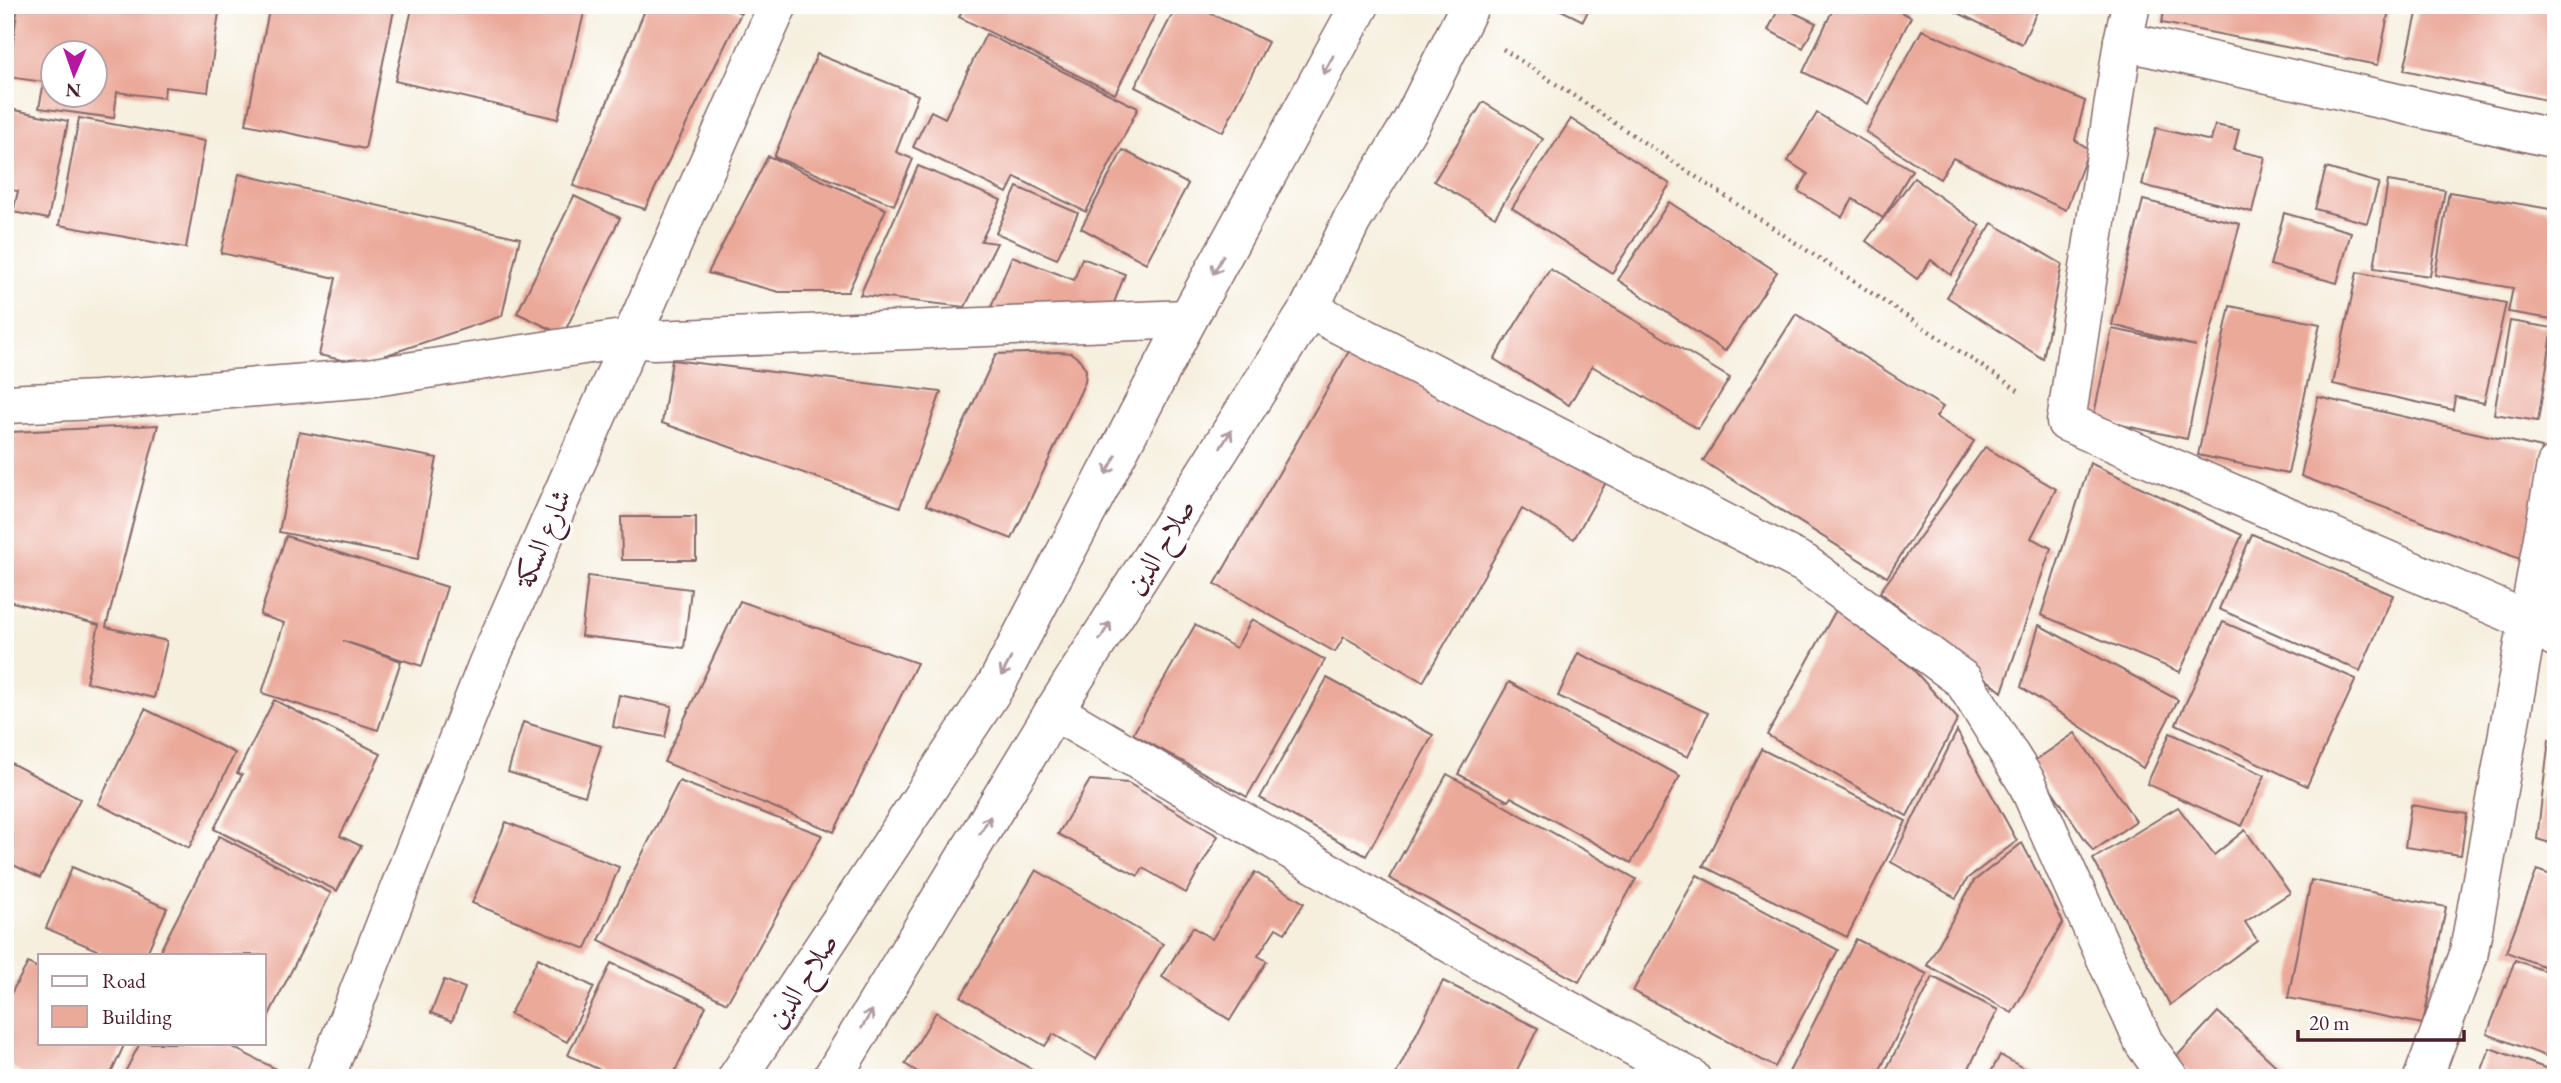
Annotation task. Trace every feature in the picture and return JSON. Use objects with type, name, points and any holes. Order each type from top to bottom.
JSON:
[{"type":"main road","name":"شارع السكة","points":[[325,1078],[488,663],[778,5]]},
{"type":"main road","name":"صلاح الدين","points":[[737,1078],[996,685],[1188,319],[1360,5]]},
{"type":"main road","name":"صلاح الدين","points":[[832,1078],[1054,712],[1309,309],[1351,222],[1412,121],[1466,13]]},
{"type":"main road","points":[[2542,630],[2066,422],[2127,23],[2556,139]]},
{"type":"main road","points":[[1309,309],[1805,564],[1963,680],[2027,783],[2144,1043],[2169,1078]]},
{"type":"main road","points":[[5,404],[97,400],[368,378],[629,338],[654,340],[1188,319]]},
{"type":"main road","points":[[2423,1078],[2468,957],[2542,630],[2556,465]]},
{"type":"main road","points":[[1054,712],[1502,973],[1690,1078]]},
{"type":"path","points":[[1466,13],[2066,422]]},
{"type":"building","points":[[18,5],[220,5],[208,92],[165,87],[164,98],[117,92],[114,118],[39,108],[108,108],[108,38],[38,38],[38,81],[8,77]]},
{"type":"building","points":[[270,5],[395,5],[365,149],[246,124]]},
{"type":"building","points":[[413,5],[586,5],[558,119],[395,81]]},
{"type":"building","points":[[647,5],[723,5],[741,13],[645,209],[573,186]]},
{"type":"building","points":[[965,5],[1160,5],[1115,94],[959,17]]},
{"type":"building","points":[[1177,5],[1194,5],[1268,42],[1223,132],[1135,87]]},
{"type":"building","points":[[1551,5],[1591,5],[1583,21]]},
{"type":"building","points":[[1835,5],[1887,5],[1911,17],[1868,104],[1803,72]]},
{"type":"building","points":[[1942,5],[2040,5],[2022,44]]},
{"type":"building","points":[[2165,5],[2390,5],[2378,65],[2162,23]]},
{"type":"building","points":[[2419,5],[2556,5],[2556,102],[2404,70]]},
{"type":"building","points":[[1780,6],[1816,23],[1803,48],[1768,30]]},
{"type":"building","points":[[1922,30],[2085,101],[2075,140],[2089,149],[2066,210],[1953,158],[1940,179],[1866,132]]},
{"type":"building","points":[[986,34],[1138,108],[1086,212],[1015,177],[1007,193],[913,147],[931,111],[945,118]]},
{"type":"building","points":[[817,54],[918,95],[896,152],[913,159],[894,205],[774,157]]},
{"type":"building","points":[[1483,102],[1543,139],[1495,217],[1434,181]]},
{"type":"building","points":[[5,108],[68,121],[48,219],[13,212],[18,191],[5,189]]},
{"type":"building","points":[[1817,113],[1912,170],[1883,218],[1853,199],[1842,217],[1798,191],[1808,174],[1788,161]]},
{"type":"building","points":[[79,118],[205,141],[186,248],[59,225]]},
{"type":"building","points":[[1571,119],[1670,184],[1612,273],[1512,208]]},
{"type":"building","points":[[2215,125],[2239,130],[2234,150],[2265,157],[2252,212],[2142,185],[2156,128],[2211,141]]},
{"type":"building","points":[[1123,150],[1188,184],[1146,263],[1081,228]]},
{"type":"building","points":[[768,156],[886,209],[848,292],[779,292],[708,273]]},
{"type":"building","points":[[918,166],[1001,200],[981,241],[997,243],[965,307],[860,295]]},
{"type":"building","points":[[2326,168],[2379,183],[2367,223],[2315,209]]},
{"type":"building","points":[[239,174],[520,238],[502,316],[360,364],[319,355],[336,278],[221,253]]},
{"type":"building","points":[[1914,178],[1980,226],[1951,275],[1931,260],[1917,279],[1866,241]]},
{"type":"building","points":[[2388,181],[2445,190],[2430,276],[2374,268]]},
{"type":"building","points":[[1017,187],[1078,213],[1057,259],[996,233]]},
{"type":"building","points":[[2449,192],[2556,210],[2556,297],[2552,319],[2508,312],[2513,288],[2435,275]]},
{"type":"building","points":[[574,196],[620,218],[563,335],[517,313]]},
{"type":"building","points":[[2143,200],[2240,224],[2206,349],[2187,439],[2093,419],[2112,329],[2196,346],[2112,325]]},
{"type":"building","points":[[1669,202],[1777,272],[1725,351],[1618,280]]},
{"type":"building","points":[[2284,213],[2351,232],[2337,283],[2270,265]]},
{"type":"building","points":[[1992,223],[2062,264],[2043,359],[1947,297]]},
{"type":"building","points":[[1012,256],[1074,280],[1082,258],[1125,274],[1107,321],[987,317]]},
{"type":"building","points":[[1550,269],[1730,378],[1698,429],[1592,366],[1569,405],[1494,359]]},
{"type":"building","points":[[2357,272],[2506,303],[2484,403],[2455,397],[2453,410],[2333,384]]},
{"type":"building","points":[[2230,306],[2320,324],[2288,474],[2198,455]]},
{"type":"building","points":[[1796,314],[1943,407],[1936,417],[1974,441],[1887,577],[1703,461]]},
{"type":"building","points":[[2510,321],[2553,328],[2538,421],[2494,414]]},
{"type":"building","points":[[1359,334],[1609,477],[1574,539],[1522,509],[1423,682],[1344,637],[1335,652],[1215,584]]},
{"type":"building","points":[[1071,353],[1080,360],[1086,370],[1085,382],[1012,539],[926,505],[996,354]]},
{"type":"building","points":[[672,360],[941,392],[900,507],[662,423]]},
{"type":"building","points":[[2318,397],[2542,448],[2523,560],[2301,476]]},
{"type":"building","points":[[158,425],[106,627],[167,641],[154,698],[86,682],[99,625],[5,600],[5,452],[11,432]]},
{"type":"building","points":[[299,432],[437,458],[418,559],[279,532]]},
{"type":"building","points":[[1985,447],[2056,489],[2031,538],[2051,548],[2002,692],[1880,592]]},
{"type":"building","points":[[2090,463],[2242,535],[2180,672],[2041,615]]},
{"type":"building","points":[[621,517],[696,517],[696,560],[622,560]]},
{"type":"building","points":[[2252,534],[2393,595],[2360,671],[2219,609]]},
{"type":"building","points":[[286,536],[447,587],[422,666],[343,641],[401,661],[378,730],[262,693],[284,623],[260,615]]},
{"type":"building","points":[[588,576],[691,589],[684,648],[581,636]]},
{"type":"building","points":[[740,601],[917,663],[834,832],[664,762]]},
{"type":"building","points":[[1836,610],[1910,666],[1958,719],[1907,816],[1767,735]]},
{"type":"building","points":[[1252,619],[1325,660],[1247,797],[1133,734],[1195,625],[1236,648]]},
{"type":"building","points":[[2223,622],[2356,679],[2307,786],[2176,724]]},
{"type":"building","points":[[2039,625],[2178,700],[2143,768],[2021,687]]},
{"type":"building","points":[[1578,653],[1708,713],[1688,757],[1558,696]]},
{"type":"building","points":[[1327,678],[1433,735],[1366,856],[1260,798]]},
{"type":"building","points":[[1509,682],[1680,776],[1631,863],[1511,797],[1508,801],[1458,774]]},
{"type":"building","points":[[619,695],[672,706],[665,737],[613,727]]},
{"type":"building","points":[[274,700],[381,754],[340,836],[361,846],[337,891],[214,829],[242,775],[237,773]]},
{"type":"building","points":[[145,709],[235,753],[189,848],[98,804]]},
{"type":"building","points":[[523,722],[601,746],[585,796],[508,772]]},
{"type":"building","points":[[1957,731],[2017,841],[1968,878],[1956,898],[1891,862]]},
{"type":"building","points":[[2075,733],[2136,821],[2093,851],[2033,762]]},
{"type":"building","points":[[2170,733],[2265,775],[2242,826],[2147,784]]},
{"type":"building","points":[[2549,739],[2556,743],[2556,845],[2537,839]]},
{"type":"building","points":[[1761,749],[1906,821],[1847,937],[1703,866]]},
{"type":"building","points":[[5,760],[80,799],[40,878],[5,861]]},
{"type":"building","points":[[1447,774],[1636,879],[1579,982],[1389,878]]},
{"type":"building","points":[[1090,780],[1128,783],[1218,836],[1186,893],[1143,868],[1138,876],[1058,834]]},
{"type":"building","points":[[679,781],[822,835],[727,1003],[599,940]]},
{"type":"building","points":[[2411,805],[2467,814],[2461,855],[2405,847]]},
{"type":"building","points":[[2178,807],[2214,855],[2245,830],[2290,893],[2245,922],[2257,940],[2170,1005],[2093,859]]},
{"type":"building","points":[[506,822],[619,867],[586,949],[472,903]]},
{"type":"building","points":[[219,836],[331,893],[267,1019],[266,954],[159,954]]},
{"type":"building","points":[[2022,843],[2063,922],[2012,1013],[1927,965],[1974,881]]},
{"type":"building","points":[[72,867],[167,908],[146,954],[106,954],[46,928]]},
{"type":"building","points":[[1036,870],[1163,944],[1096,1059],[1053,1034],[1045,1046],[961,997]]},
{"type":"building","points":[[2537,870],[2556,877],[2556,971],[2506,952]]},
{"type":"building","points":[[1255,872],[1304,903],[1285,933],[1276,928],[1258,956],[1267,961],[1230,1020],[1162,977],[1193,927],[1212,939]]},
{"type":"building","points":[[1697,875],[1838,950],[1775,1067],[1633,991]]},
{"type":"building","points":[[2311,880],[2446,907],[2423,1024],[2288,998]]},
{"type":"building","points":[[1856,939],[1927,974],[1876,1078],[1786,1078]]},
{"type":"building","points":[[538,958],[594,987],[567,1042],[510,1014]]},
{"type":"building","points":[[2515,960],[2556,975],[2556,1060],[2487,1034]]},
{"type":"building","points":[[28,963],[38,968],[38,1044],[125,1044],[109,1078],[30,1078],[5,1063],[5,1004]]},
{"type":"building","points":[[611,963],[706,1006],[672,1078],[617,1078],[568,1055]]},
{"type":"building","points":[[1933,977],[1998,1010],[1964,1078],[1882,1078]]},
{"type":"building","points":[[444,980],[465,988],[452,1021],[431,1013]]},
{"type":"building","points":[[1443,981],[1538,1028],[1513,1078],[1394,1078]]},
{"type":"building","points":[[936,1012],[1046,1078],[927,1078],[905,1064]]},
{"type":"building","points":[[2218,1012],[2289,1078],[2192,1078],[2176,1057]]},
{"type":"building","points":[[139,1044],[226,1044],[276,1069],[272,1078],[122,1078]]},
{"type":"building","points":[[2490,1048],[2556,1072],[2556,1078],[2479,1078]]},
{"type":"building","points":[[2000,1055],[2041,1078],[1988,1078]]}]
